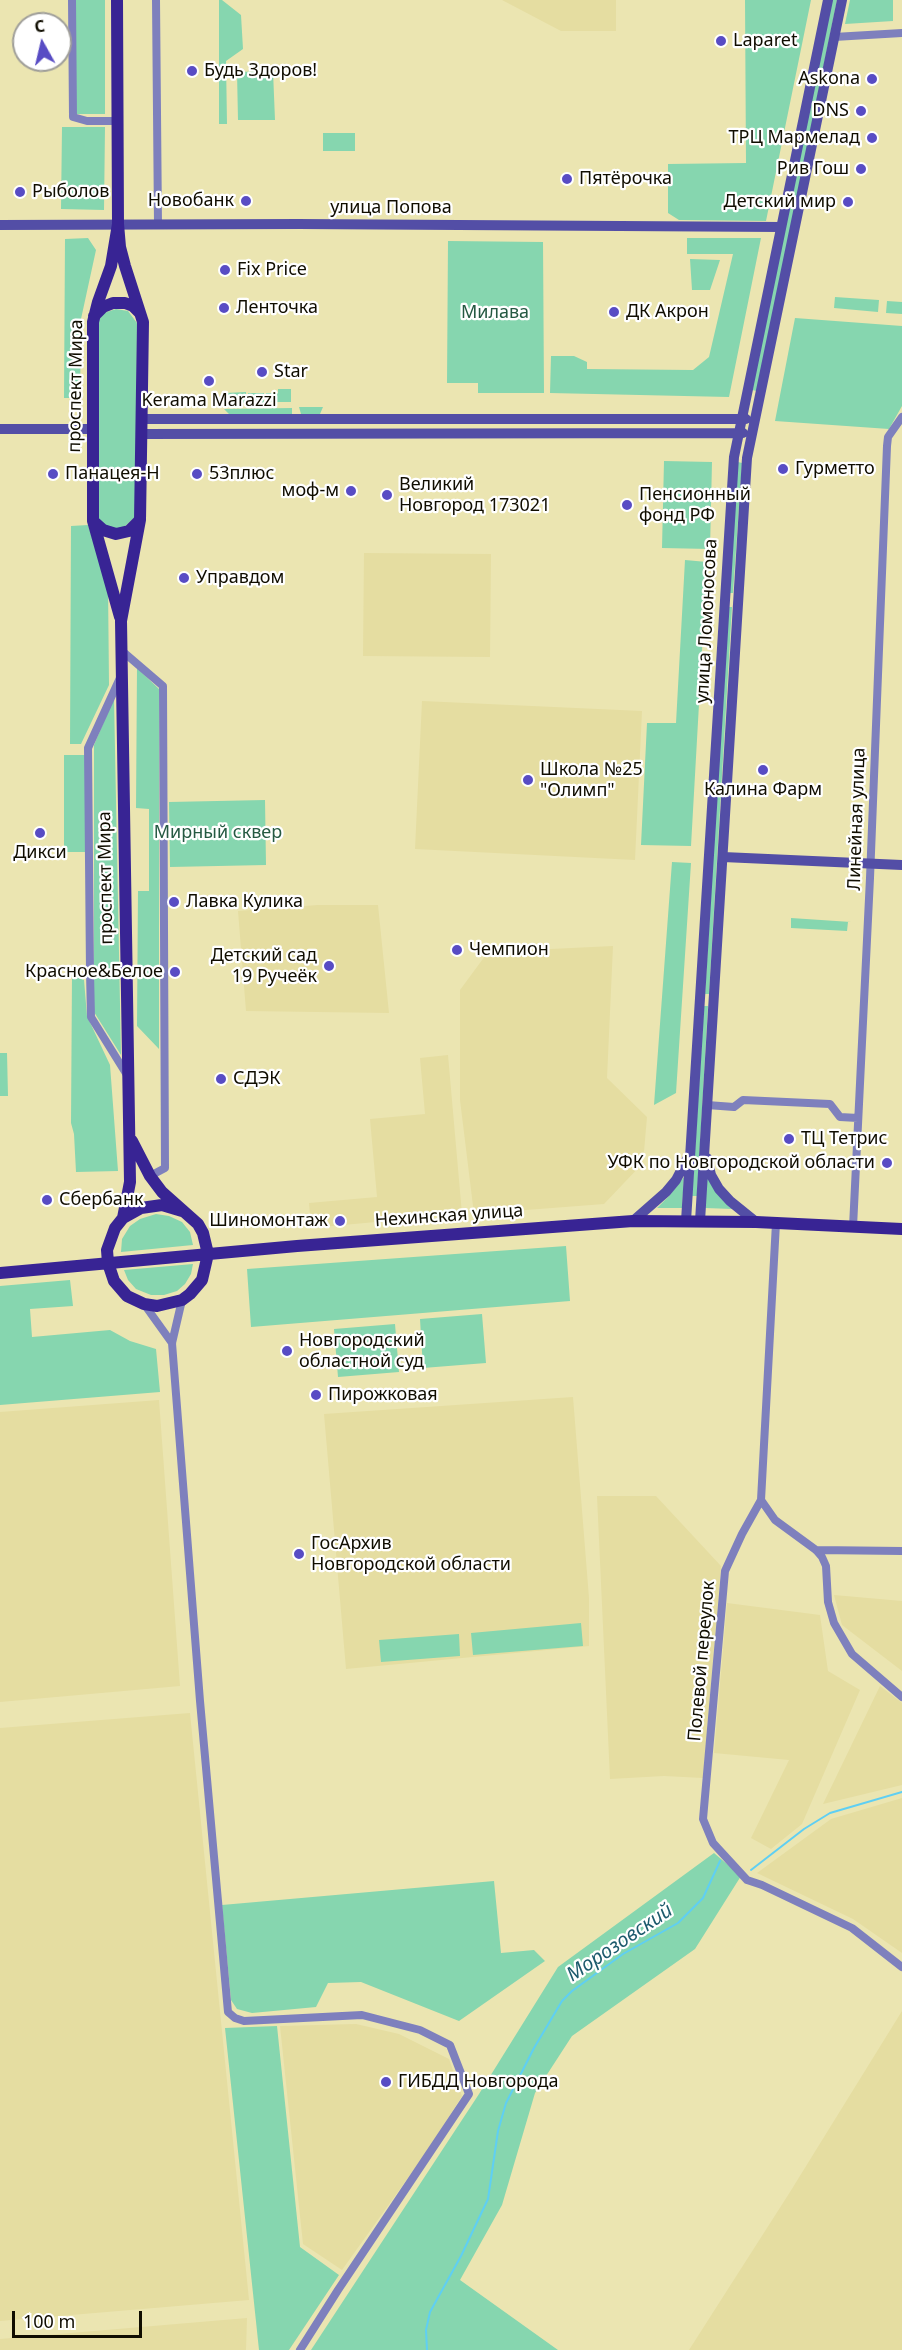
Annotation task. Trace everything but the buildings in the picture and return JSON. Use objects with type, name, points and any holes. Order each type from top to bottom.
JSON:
[{"type":"main road","name":"проспект Мира","points":[[108,1263],[110,1239],[123,1218],[130,1182],[121,621],[140,520],[142,435],[141,314],[120,247],[118,224],[117,0]]},
{"type":"main road","name":"улица Ломоносова","points":[[686,1221],[733,468],[741,419],[828,0]]},
{"type":"main road","name":"улица Ломоносова","points":[[700,1221],[747,458],[842,0]]},
{"type":"main road","name":"проспект Мира","points":[[118,224],[111,266],[94,316],[93,521],[121,621]]},
{"type":"main road","name":"улица Попова","points":[[0,225],[781,227]]},
{"type":"main road","points":[[94,316],[103,307],[119,303],[133,306],[141,314]]},
{"type":"main road","points":[[142,419],[755,419]]},
{"type":"main road","points":[[223,419],[223,434]]},
{"type":"main road","points":[[0,429],[93,429]]},
{"type":"main road","points":[[142,435],[752,433]]},
{"type":"main road","points":[[93,521],[103,530],[116,534],[129,531],[140,520]]},
{"type":"main road","points":[[724,599],[737,600]]},
{"type":"main road","points":[[723,857],[902,865]]},
{"type":"main road","points":[[700,999],[714,1000]]},
{"type":"main road","name":"проспект Мира","points":[[129,1134],[150,1176],[203,1233],[208,1254]]},
{"type":"main road","name":"улица Ломоносова","points":[[705,1141],[708,1164],[719,1189],[756,1222]]},
{"type":"main road","name":"улица Ломоносова","points":[[633,1221],[660,1199],[676,1180],[684,1168],[691,1144]]},
{"type":"main road","points":[[123,1218],[152,1205],[162,1205],[182,1211]]},
{"type":"main road","name":"Нехинская улица","points":[[0,1273],[208,1254],[633,1221],[756,1222],[902,1229]]},
{"type":"main road","points":[[108,1263],[110,1272],[127,1296],[144,1304],[157,1306],[182,1300],[197,1287],[202,1280],[208,1254]]},
{"type":"street","points":[[72,0],[73,117],[87,121],[118,121]]},
{"type":"street","points":[[156,0],[158,224]]},
{"type":"street","points":[[834,37],[902,33]]},
{"type":"street","name":"Линейная улица","points":[[853,1227],[887,446],[888,438],[902,417]]},
{"type":"street","points":[[122,650],[163,686],[165,1168],[150,1176]]},
{"type":"street","points":[[122,675],[88,748],[90,972],[91,1017],[127,1076]]},
{"type":"street","points":[[707,1105],[734,1107],[743,1100],[830,1104],[840,1117],[858,1118]]},
{"type":"street","name":"Полевой переулок","points":[[776,1223],[762,1500],[742,1534],[725,1571],[703,1819],[714,1843],[747,1880],[762,1884],[852,1928],[902,1967]]},
{"type":"street","points":[[182,1300],[172,1343],[200,1701],[228,2012],[234,2018],[244,2021],[362,2015],[420,2030],[450,2044],[469,2094],[300,2350]]},
{"type":"street","points":[[144,1304],[172,1343]]},
{"type":"street","points":[[762,1500],[768,1511],[783,1527],[816,1550],[826,1566],[828,1602],[834,1623],[852,1654],[902,1698]]},
{"type":"street","points":[[816,1550],[902,1551]]},
{"type":"shaded area","points":[[502,0],[616,0],[616,31],[561,31]]},
{"type":"shaded area","points":[[364,553],[491,554],[490,657],[363,656]]},
{"type":"shaded area","name":"Школа №25 \"Олимп\"","points":[[422,701],[642,711],[635,860],[415,849]]},
{"type":"shaded area","points":[[318,905],[378,905],[389,1013],[246,1011],[238,911]]},
{"type":"shaded area","points":[[613,946],[607,1078],[647,1117],[643,1163],[604,1204],[474,1214],[460,1100],[460,990],[488,952]]},
{"type":"shaded area","points":[[448,1055],[462,1214],[311,1228],[309,1203],[377,1197],[370,1119],[425,1114],[420,1058]]},
{"type":"shaded area","points":[[573,1397],[589,1598],[589,1646],[346,1669],[324,1414]]},
{"type":"shaded area","points":[[159,1400],[180,1686],[0,1702],[0,1412]]},
{"type":"shaded area","points":[[597,1496],[656,1496],[721,1566],[703,1778],[664,1776],[610,1779]]},
{"type":"shaded area","points":[[834,1595],[902,1601],[902,1671],[842,1625]]},
{"type":"shaded area","points":[[727,1603],[820,1615],[828,1671],[860,1690],[802,1824],[771,1849],[751,1838],[789,1760],[714,1753]]},
{"type":"shaded area","points":[[880,1686],[902,1703],[902,1785],[823,1804]]},
{"type":"shaded area","points":[[190,1713],[249,2300],[0,2321],[0,1728]]},
{"type":"shaded area","points":[[902,1798],[902,1953],[853,1919],[757,1873],[831,1819]]},
{"type":"shaded area","points":[[902,2011],[902,2350],[689,2350],[790,2192]]},
{"type":"shaded area","points":[[356,2024],[399,2034],[449,2059],[462,2096],[425,2154],[342,2270],[303,2244],[280,2026]]},
{"type":"shaded area","points":[[247,2318],[246,2350],[0,2350],[0,2339]]},
{"type":"green space","points":[[74,0],[105,0],[105,114],[76,114]]},
{"type":"green space","points":[[219,0],[241,15],[243,49],[226,61],[227,124],[219,124]]},
{"type":"green space","points":[[745,0],[811,0],[766,221],[679,220],[668,213],[668,164],[746,163]]},
{"type":"green space","points":[[832,0],[837,0],[796,202],[790,201]]},
{"type":"green space","points":[[850,0],[893,0],[893,21],[845,24]]},
{"type":"green space","points":[[273,71],[275,120],[238,120],[237,72]]},
{"type":"green space","points":[[62,127],[105,127],[104,210],[61,209]]},
{"type":"green space","points":[[323,133],[355,133],[355,151],[323,151]]},
{"type":"green space","points":[[790,204],[795,206],[757,391],[752,390]]},
{"type":"green space","points":[[88,238],[96,250],[81,319],[80,398],[64,398],[65,239]]},
{"type":"green space","points":[[687,238],[761,238],[729,397],[550,393],[551,356],[574,356],[587,362],[587,369],[693,370],[709,357],[733,254],[687,254]]},
{"type":"green space","name":"Милава","points":[[448,241],[543,242],[544,393],[478,393],[478,383],[447,383]]},
{"type":"green space","points":[[690,259],[720,260],[710,290],[692,290]]},
{"type":"green space","points":[[835,297],[879,300],[878,312],[834,308]]},
{"type":"green space","points":[[887,301],[902,302],[902,314],[886,313]]},
{"type":"green space","points":[[116,309],[128,311],[137,323],[136,516],[123,528],[110,529],[99,520],[97,322],[104,313]]},
{"type":"green space","points":[[795,318],[902,326],[902,406],[889,429],[775,421]]},
{"type":"green space","points":[[278,389],[291,389],[291,402],[266,402],[266,393],[278,393]]},
{"type":"green space","points":[[246,392],[246,403],[229,401],[225,393]]},
{"type":"green space","points":[[248,393],[264,393],[264,403],[248,403]]},
{"type":"green space","points":[[299,407],[323,407],[320,414],[301,414]]},
{"type":"green space","points":[[292,408],[292,414],[229,414],[224,409]]},
{"type":"green space","points":[[664,461],[712,462],[710,549],[662,548]]},
{"type":"green space","points":[[738,462],[742,463],[733,593],[729,593]]},
{"type":"green space","points":[[88,525],[108,585],[109,685],[81,744],[70,744],[71,526]]},
{"type":"green space","points":[[685,560],[707,562],[691,846],[641,845],[647,723],[676,723]]},
{"type":"green space","points":[[728,607],[732,607],[709,994],[705,994]]},
{"type":"green space","points":[[137,668],[159,689],[159,1049],[137,1026],[138,891],[149,891],[149,809],[136,808]]},
{"type":"green space","points":[[114,698],[121,1055],[94,1012],[94,745]]},
{"type":"green space","points":[[64,755],[86,755],[85,852],[64,852]]},
{"type":"green space","name":"Мирный сквер","points":[[265,800],[266,865],[170,867],[169,802]]},
{"type":"green space","points":[[672,862],[691,863],[676,1093],[654,1105]]},
{"type":"green space","points":[[791,918],[851,922],[848,922],[847,931],[791,928]]},
{"type":"green space","points":[[72,975],[84,980],[87,1016],[110,1065],[118,1171],[76,1172],[74,1134],[71,1123]]},
{"type":"green space","points":[[704,1006],[708,1006],[697,1196],[692,1196]]},
{"type":"green space","points":[[0,1053],[7,1053],[8,1096],[0,1096]]},
{"type":"green space","points":[[707,1176],[733,1209],[705,1208]]},
{"type":"green space","points":[[684,1177],[682,1208],[657,1208],[669,1196]]},
{"type":"green space","points":[[156,1214],[169,1216],[182,1222],[190,1232],[193,1245],[121,1252],[122,1239],[130,1226],[140,1219]]},
{"type":"green space","points":[[566,1246],[570,1301],[251,1327],[247,1269]]},
{"type":"green space","points":[[193,1264],[191,1274],[185,1284],[177,1291],[164,1295],[151,1295],[136,1289],[128,1280],[124,1270]]},
{"type":"green space","points":[[70,1280],[73,1306],[30,1309],[32,1337],[110,1330],[130,1341],[156,1349],[160,1392],[0,1405],[0,1286]]},
{"type":"green space","points":[[482,1314],[486,1363],[423,1368],[420,1319]]},
{"type":"green space","points":[[395,1324],[399,1372],[338,1377],[334,1329]]},
{"type":"green space","points":[[581,1623],[583,1646],[473,1655],[471,1633]]},
{"type":"green space","points":[[459,1634],[460,1656],[381,1662],[379,1640]]},
{"type":"green space","points":[[714,1853],[741,1876],[695,1949],[572,2036],[535,2093],[502,2205],[460,2280],[558,2350],[311,2350],[479,2094],[558,1967]]},
{"type":"green space","points":[[494,1881],[501,1953],[534,1950],[545,1961],[459,2021],[361,1982],[328,1983],[316,2007],[252,2013],[237,2009],[231,2000],[222,1905]]},
{"type":"green space","points":[[277,2026],[300,2247],[339,2275],[289,2350],[259,2350],[225,2028]]},
{"type":"waterway","name":"Морозовский","points":[[751,1870],[804,1829],[830,1813],[902,1792]]},
{"type":"waterway","name":"Морозовский","points":[[427,2350],[426,2330],[430,2312],[461,2256],[488,2199],[498,2131],[506,2103],[534,2048],[562,2001],[572,1991],[623,1954],[678,1923],[703,1898],[720,1861]]},
{"type":"place","name":"Laparet","points":[[721,41]]},
{"type":"place","name":"Будь Здоров!","points":[[192,71]]},
{"type":"place","name":"Askona","points":[[872,79]]},
{"type":"place","name":"DNS","points":[[861,111]]},
{"type":"place","name":"ТРЦ Мармелад","points":[[872,138]]},
{"type":"place","name":"Рив Гош","points":[[861,169]]},
{"type":"place","name":"Пятёрочка","points":[[567,179]]},
{"type":"place","name":"Рыболов","points":[[20,192]]},
{"type":"place","name":"Новобанк","points":[[246,201]]},
{"type":"place","name":"Детский мир","points":[[848,202]]},
{"type":"place","name":"Fix Price","points":[[225,270]]},
{"type":"place","name":"Ленточка","points":[[224,308]]},
{"type":"place","name":"ДК Акрон","points":[[614,312]]},
{"type":"place","name":"Star","points":[[262,372]]},
{"type":"place","name":"Kerama Marazzi","points":[[209,381]]},
{"type":"place","name":"Гурметто","points":[[783,469]]},
{"type":"place","name":"Панацея-Н","points":[[53,474]]},
{"type":"place","name":"53плюс","points":[[197,474]]},
{"type":"place","name":"моф-м","points":[[351,491]]},
{"type":"place","name":"Великий Новгород 173021","points":[[387,495]]},
{"type":"place","name":"Пенсионный фонд РФ","points":[[627,505]]},
{"type":"place","name":"Управдом","points":[[184,578]]},
{"type":"place","name":"Калина Фарм","points":[[763,770]]},
{"type":"place","name":"Школа №25 \"Олимп\"","points":[[528,780]]},
{"type":"place","name":"Дикси","points":[[40,833]]},
{"type":"place","name":"Лавка Кулика","points":[[174,902]]},
{"type":"place","name":"Чемпион","points":[[457,950]]},
{"type":"place","name":"Детский сад 19 Ручеёк","points":[[329,966]]},
{"type":"place","name":"Красное&Белое","points":[[175,972]]},
{"type":"place","name":"СДЭК","points":[[221,1079]]},
{"type":"place","name":"ТЦ Тетрис","points":[[789,1139]]},
{"type":"place","name":"УФК по Новгородской области","points":[[887,1163]]},
{"type":"place","name":"Сбербанк","points":[[47,1200]]},
{"type":"place","name":"Шиномонтаж","points":[[340,1221]]},
{"type":"place","name":"Новгородский областной суд","points":[[287,1351]]},
{"type":"place","name":"Пирожковая","points":[[316,1395]]},
{"type":"place","name":"ГосАрхив Новгородской области","points":[[299,1554]]},
{"type":"place","name":"ГИБДД Новгорода","points":[[386,2082]]}]
